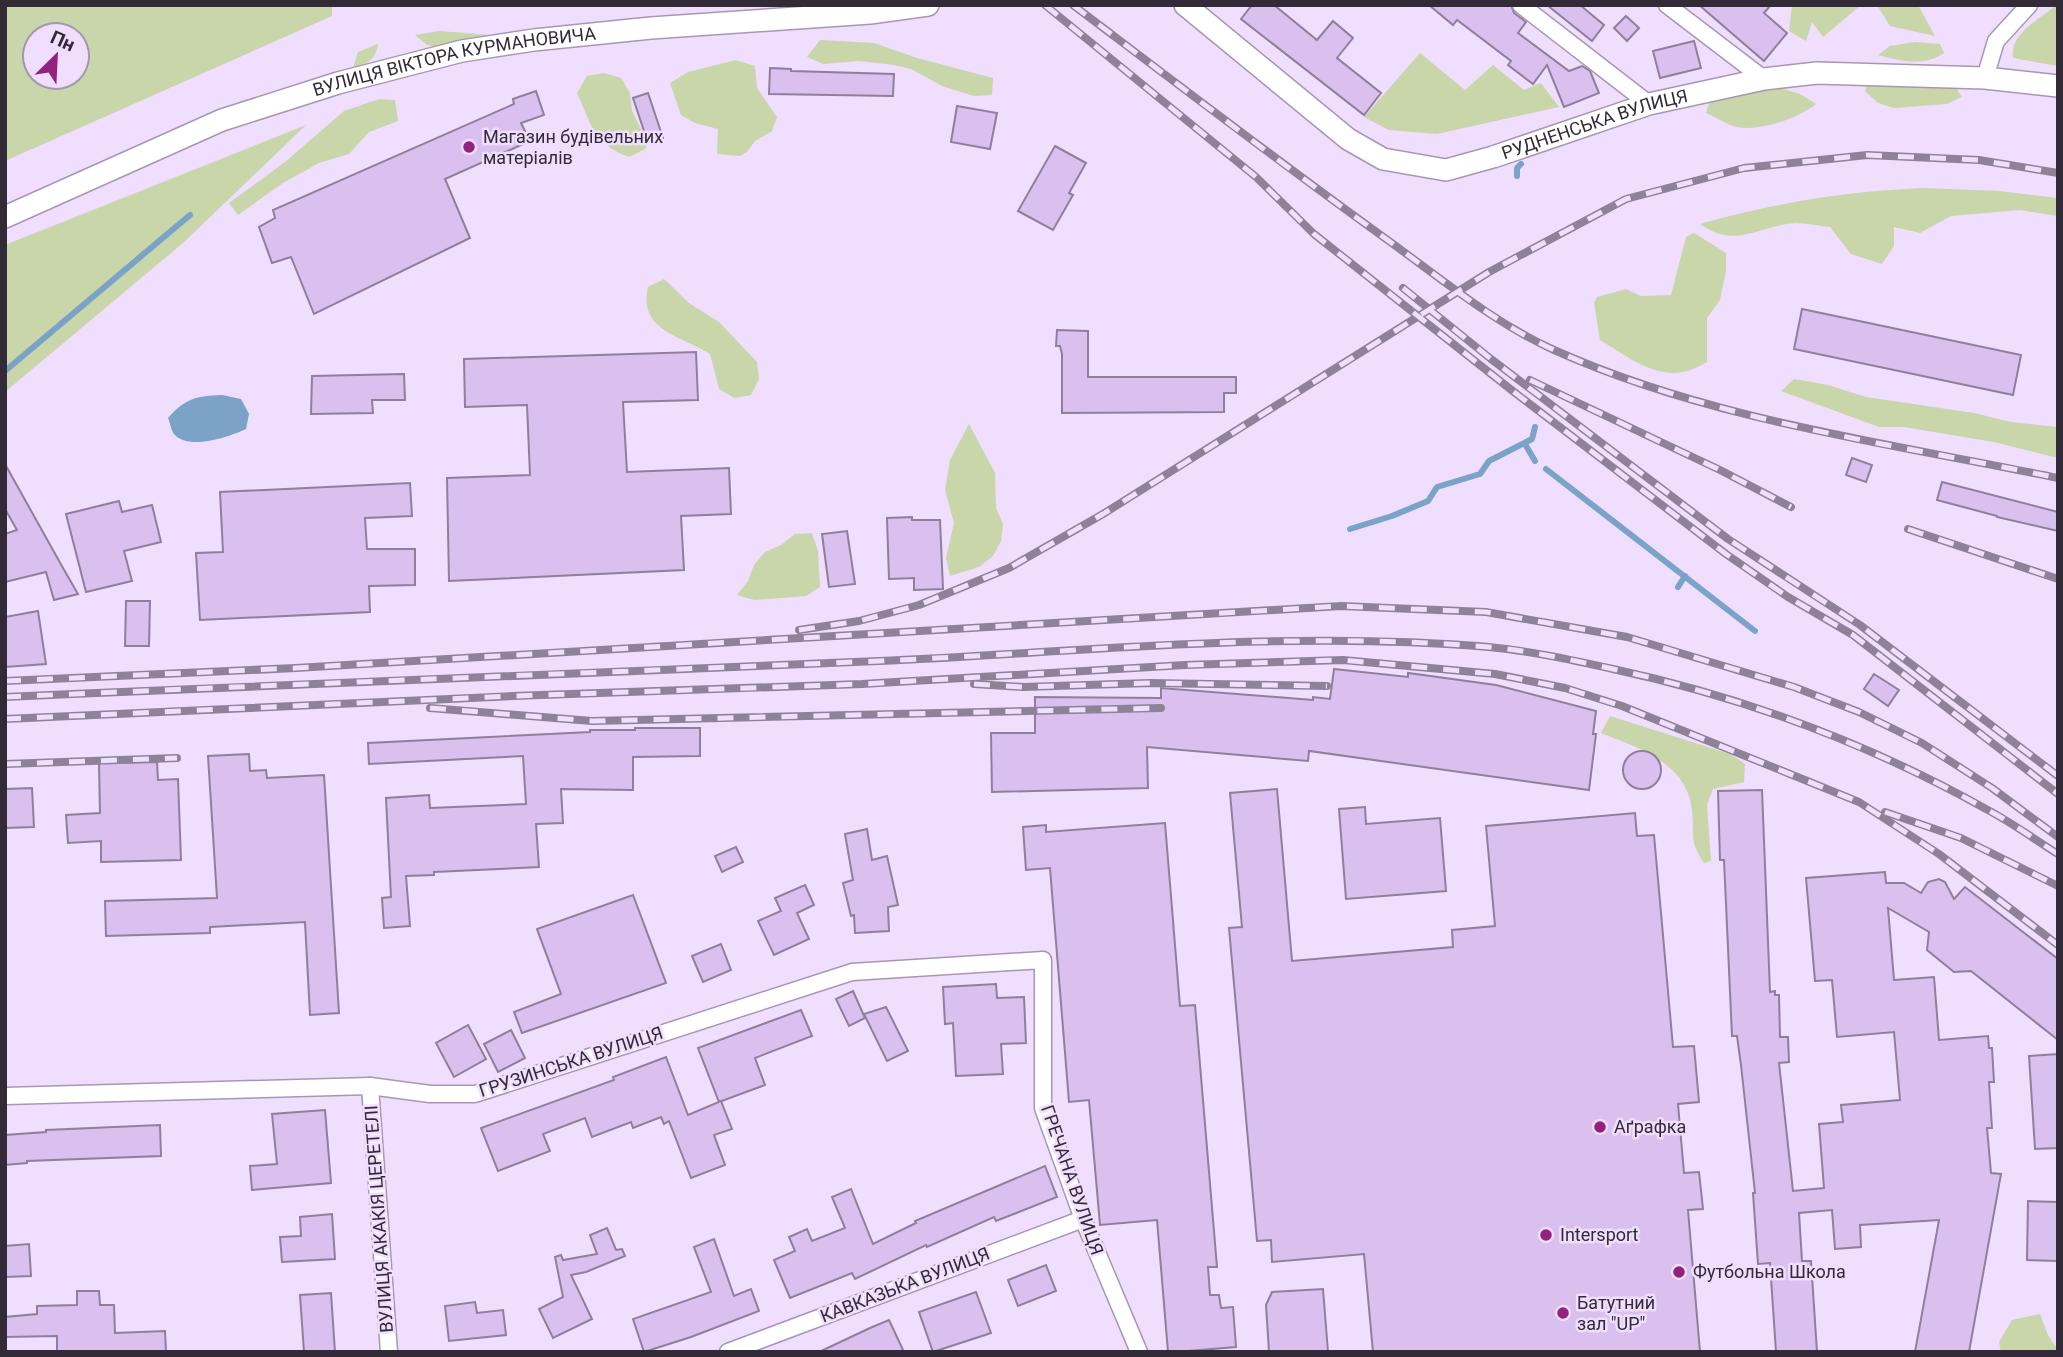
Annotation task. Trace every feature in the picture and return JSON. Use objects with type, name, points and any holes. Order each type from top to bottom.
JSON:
[{"type":"street","name":"ВУЛИЦЯ ВІКТОРА КУРМАНОВИЧА","points":[[5,217],[222,120],[338,83],[462,51],[638,29],[870,13],[928,5]]},
{"type":"street","name":"РУДНЕНСЬКА ВУЛИЦЯ","points":[[1185,5],[1348,139],[1383,159],[1446,170],[1493,157],[1649,104],[1764,79],[1817,73],[1985,78],[2058,86]]},
{"type":"street","points":[[1521,5],[1649,104]]},
{"type":"street","points":[[1667,5],[1764,79]]},
{"type":"street","points":[[1985,78],[1996,41],[2029,5]]},
{"type":"street","name":"ГРУЗИНСЬКА ВУЛИЦЯ","points":[[5,1096],[370,1086],[430,1094],[475,1094],[852,972],[1043,960]]},
{"type":"street","name":"ГРЕЧАНА ВУЛИЦЯ","points":[[1043,960],[1043,1108],[1083,1219],[1139,1352]]},
{"type":"street","name":"ВУЛИЦЯ АКАКІЯ ЦЕРЕТЕЛІ","points":[[370,1086],[389,1352]]},
{"type":"street","name":"КАВКАЗЬКА ВУЛИЦЯ","points":[[727,1352],[1083,1219]]},
{"type":"green space","points":[[5,5],[332,5],[332,16],[5,161]]},
{"type":"green space","points":[[1792,5],[1861,5],[1823,37],[1812,22],[1806,41],[1789,31]]},
{"type":"green space","points":[[1877,5],[1918,5],[1935,36],[1890,26]]},
{"type":"green space","points":[[2056,5],[2058,66],[2013,58],[2013,49],[2021,34]]},
{"type":"green space","points":[[439,31],[504,36],[435,47],[427,45],[415,35]]},
{"type":"green space","points":[[820,40],[874,43],[917,58],[993,78],[992,95],[974,96],[942,86],[911,69],[894,65],[859,61],[823,64],[807,57]]},
{"type":"green space","points":[[1915,42],[1940,44],[1944,53],[1920,61],[1903,61],[1878,55],[1890,46]]},
{"type":"green space","points":[[378,44],[370,60],[353,68],[358,52]]},
{"type":"green space","points":[[1420,53],[1465,90],[1493,65],[1524,90],[1541,83],[1559,107],[1437,134],[1389,130],[1364,117]]},
{"type":"green space","points":[[736,60],[755,66],[757,88],[777,117],[772,131],[755,141],[747,152],[740,156],[717,154],[718,129],[695,123],[681,115],[670,83],[688,72]]},
{"type":"green space","points":[[604,73],[621,78],[630,93],[632,111],[648,143],[645,149],[629,157],[607,146],[600,139],[590,124],[577,93],[587,76]]},
{"type":"green space","points":[[1871,76],[1953,84],[1962,97],[1947,104],[1894,108],[1878,103],[1865,91]]},
{"type":"green space","points":[[1774,86],[1800,94],[1816,104],[1789,119],[1767,126],[1746,128],[1733,126],[1706,113],[1709,103],[1725,95]]},
{"type":"green space","points":[[379,99],[395,100],[398,121],[369,132],[349,154],[319,163],[283,183],[238,215],[229,203],[285,162],[344,111]]},
{"type":"green space","points":[[306,125],[183,243],[5,392],[5,245]]},
{"type":"green space","points":[[1924,188],[1999,191],[2058,198],[2058,216],[2020,210],[1951,216],[1920,233],[1894,227],[1894,246],[1882,264],[1851,254],[1830,227],[1796,223],[1737,236],[1713,232],[1700,224],[1811,199]]},
{"type":"green space","points":[[1694,233],[1726,253],[1726,271],[1720,300],[1707,318],[1707,362],[1687,371],[1664,372],[1630,359],[1600,340],[1594,303],[1597,297],[1626,289],[1641,296],[1671,295],[1686,237]]},
{"type":"green space","points":[[664,279],[689,303],[719,322],[757,362],[759,379],[751,395],[734,398],[719,389],[710,354],[656,323],[647,302],[648,287]]},
{"type":"green space","points":[[1794,379],[1828,385],[1866,397],[1974,413],[2011,422],[2058,427],[2058,458],[1994,442],[1904,427],[1879,427],[1781,391]]},
{"type":"green space","points":[[969,424],[995,473],[996,508],[1003,524],[1001,541],[993,556],[979,567],[950,576],[946,558],[954,523],[945,490],[950,460]]},
{"type":"green space","points":[[812,533],[818,551],[820,587],[806,596],[754,600],[737,595],[748,581],[754,565],[765,552],[781,545],[795,534]]},
{"type":"green space","points":[[1610,716],[1730,754],[1745,764],[1744,782],[1713,789],[1707,805],[1711,861],[1704,863],[1696,848],[1692,810],[1681,780],[1659,759],[1601,733]]},
{"type":"green space","points":[[2040,1314],[2048,1335],[2055,1346],[2058,1344],[2058,1352],[2001,1352],[1999,1342],[2012,1320]]},
{"type":"water","points":[[222,395],[241,399],[249,414],[246,429],[219,439],[198,442],[180,439],[174,434],[168,418],[180,406],[198,397]]},
{"type":"building","points":[[1252,5],[1274,5],[1317,40],[1333,21],[1353,38],[1337,58],[1381,93],[1364,115],[1241,19]]},
{"type":"building","points":[[1429,5],[1511,5],[1514,13],[1526,22],[1518,33],[1569,71],[1582,66],[1590,71],[1599,93],[1564,107],[1547,65],[1533,84],[1508,65],[1511,61],[1457,20],[1453,25]]},
{"type":"building","points":[[1547,5],[1580,5],[1604,25],[1592,41]]},
{"type":"building","points":[[1699,5],[1771,5],[1764,13],[1787,33],[1764,61]]},
{"type":"building","points":[[1626,16],[1639,28],[1627,41],[1614,28]]},
{"type":"building","points":[[1694,41],[1701,68],[1660,78],[1653,51]]},
{"type":"building","points":[[770,68],[894,74],[893,96],[769,94]]},
{"type":"building","points":[[536,91],[544,115],[521,123],[530,141],[445,179],[470,238],[314,314],[291,257],[272,263],[259,227],[275,218],[273,210],[514,104],[513,99]]},
{"type":"building","points":[[648,93],[663,138],[648,143],[633,98]]},
{"type":"building","points":[[957,106],[997,113],[990,149],[951,142]]},
{"type":"building","points":[[1055,146],[1086,163],[1069,193],[1073,195],[1053,230],[1018,211]]},
{"type":"building","points":[[1802,309],[2021,355],[2013,395],[1794,349]]},
{"type":"building","points":[[1057,330],[1088,331],[1088,377],[1236,377],[1236,393],[1224,393],[1224,412],[1062,413],[1062,354],[1060,346],[1056,346]]},
{"type":"building","points":[[696,352],[698,400],[623,402],[627,472],[729,468],[731,514],[681,516],[684,570],[449,581],[447,478],[530,475],[527,405],[465,407],[464,359]]},
{"type":"building","points":[[404,374],[405,400],[372,400],[373,413],[311,414],[312,376]]},
{"type":"building","points":[[1852,458],[1872,465],[1866,482],[1846,475]]},
{"type":"building","points":[[5,464],[78,594],[54,600],[46,572],[5,582],[5,534],[17,530],[5,509]]},
{"type":"building","points":[[1942,482],[2058,512],[2058,531],[1937,500]]},
{"type":"building","points":[[410,483],[412,516],[365,518],[367,549],[415,549],[415,585],[369,586],[370,612],[200,620],[196,553],[223,552],[220,492]]},
{"type":"building","points":[[119,501],[122,512],[152,505],[161,542],[124,551],[132,581],[86,592],[66,514]]},
{"type":"building","points":[[912,517],[912,520],[940,520],[943,589],[914,590],[914,578],[889,579],[887,518]]},
{"type":"building","points":[[847,531],[855,584],[829,587],[822,534]]},
{"type":"building","points":[[126,601],[150,601],[149,646],[125,646]]},
{"type":"building","points":[[38,611],[46,664],[5,667],[5,617]]},
{"type":"building","points":[[1334,669],[1408,677],[1408,673],[1496,685],[1596,711],[1589,790],[1309,751],[1308,761],[1147,747],[1148,788],[992,792],[991,733],[1035,733],[1035,697],[1161,698],[1161,688],[1313,700],[1313,697],[1330,699]]},
{"type":"building","points":[[1874,674],[1899,690],[1888,706],[1864,689]]},
{"type":"building","points":[[635,728],[700,728],[700,756],[633,757],[633,790],[561,789],[563,823],[536,824],[539,867],[434,872],[434,875],[406,876],[410,926],[384,928],[382,898],[391,897],[386,798],[429,795],[430,808],[526,804],[523,756],[369,764],[368,743]]},
{"type":"building","points":[[1642,751],[1655,757],[1661,770],[1655,783],[1642,789],[1629,783],[1623,770],[1629,757]]},
{"type":"building","points":[[249,754],[250,771],[266,770],[267,778],[324,775],[339,1013],[310,1015],[305,922],[210,927],[210,933],[106,936],[105,901],[217,898],[208,756]]},
{"type":"building","points":[[157,762],[158,780],[178,779],[181,860],[101,862],[101,841],[68,843],[66,815],[100,813],[99,763]]},
{"type":"building","points":[[32,788],[34,827],[5,828],[5,789]]},
{"type":"building","points":[[1277,789],[1292,961],[1453,947],[1452,930],[1495,926],[1486,826],[1635,813],[1637,836],[1654,835],[1673,1047],[1694,1046],[1699,1102],[1678,1104],[1684,1173],[1699,1172],[1703,1209],[1688,1210],[1700,1352],[1373,1352],[1364,1254],[1272,1262],[1271,1240],[1257,1241],[1229,928],[1242,927],[1230,793]]},
{"type":"building","points":[[1762,790],[1770,992],[1775,991],[1775,995],[1779,995],[1780,1037],[1788,1037],[1789,1062],[1779,1063],[1793,1191],[1824,1188],[1819,1124],[1843,1122],[1841,1105],[1900,1100],[1894,1032],[1837,1037],[1832,980],[1815,981],[1806,878],[1885,872],[1886,883],[1904,883],[1921,893],[1928,882],[1939,879],[1945,882],[1954,899],[1965,887],[2058,959],[2058,1040],[1971,971],[1954,972],[1927,950],[1929,932],[1888,908],[1894,980],[1934,977],[1939,1040],[1988,1036],[1989,1048],[1992,1048],[1994,1082],[1989,1082],[1992,1128],[1987,1128],[1991,1173],[2001,1174],[1969,1352],[1915,1352],[1939,1220],[1860,1225],[1861,1247],[1835,1249],[1832,1210],[1799,1213],[1802,1261],[1811,1261],[1817,1352],[1776,1352],[1770,1263],[1758,1264],[1755,1193],[1741,1065],[1737,1036],[1732,1036],[1718,791]]},
{"type":"building","points":[[1365,807],[1366,824],[1440,818],[1446,891],[1346,899],[1339,809]]},
{"type":"building","points":[[1165,823],[1180,1006],[1195,1005],[1217,1267],[1208,1267],[1210,1295],[1219,1295],[1221,1308],[1233,1307],[1236,1347],[1176,1352],[1168,1352],[1157,1220],[1100,1225],[1089,1100],[1069,1102],[1050,868],[1026,870],[1023,827],[1046,825],[1046,832]]},
{"type":"building","points":[[867,829],[872,860],[887,856],[898,905],[888,907],[889,931],[855,933],[854,915],[851,916],[843,883],[853,880],[845,834]]},
{"type":"building","points":[[736,847],[743,862],[722,872],[715,856]]},
{"type":"building","points":[[805,885],[814,905],[797,913],[809,939],[774,955],[758,921],[781,911],[775,898]]},
{"type":"building","points":[[633,895],[666,983],[522,1033],[514,1012],[561,994],[537,929]]},
{"type":"building","points":[[721,944],[731,970],[703,982],[692,956]]},
{"type":"building","points":[[996,984],[997,998],[1024,997],[1026,1043],[1001,1044],[1003,1074],[956,1076],[953,1023],[945,1024],[943,987]]},
{"type":"building","points":[[853,991],[865,1018],[849,1026],[836,999]]},
{"type":"building","points":[[886,1007],[908,1051],[887,1061],[864,1014]]},
{"type":"building","points":[[801,1010],[812,1036],[755,1058],[765,1085],[719,1102],[698,1048]]},
{"type":"building","points":[[468,1025],[486,1059],[454,1077],[436,1043]]},
{"type":"building","points":[[511,1030],[525,1058],[498,1072],[484,1044]]},
{"type":"building","points":[[2058,1054],[2058,1148],[2035,1149],[2029,1056]]},
{"type":"building","points":[[666,1057],[688,1115],[721,1101],[732,1129],[714,1135],[725,1165],[691,1178],[669,1121],[664,1124],[661,1117],[633,1128],[631,1122],[592,1137],[585,1118],[543,1134],[550,1151],[498,1171],[481,1128],[614,1080],[613,1077]]},
{"type":"building","points":[[325,1110],[331,1183],[252,1190],[250,1166],[277,1164],[272,1114]]},
{"type":"building","points":[[160,1125],[161,1156],[27,1161],[5,1165],[5,1135],[46,1130]]},
{"type":"building","points":[[1045,1166],[1057,1197],[996,1221],[994,1217],[927,1247],[926,1245],[855,1279],[852,1273],[790,1298],[774,1260],[795,1251],[789,1237],[807,1229],[812,1241],[845,1228],[832,1197],[851,1189],[873,1244],[916,1223],[915,1221]]},
{"type":"building","points":[[2028,1201],[2058,1202],[2058,1261],[2027,1260]]},
{"type":"building","points":[[332,1214],[335,1259],[282,1262],[280,1237],[301,1236],[300,1217]]},
{"type":"building","points":[[607,1228],[616,1250],[622,1249],[625,1256],[586,1272],[571,1275],[592,1319],[553,1338],[539,1309],[563,1297],[555,1257],[561,1255],[563,1260],[597,1254],[590,1235]]},
{"type":"building","points":[[714,1239],[734,1296],[751,1289],[759,1311],[644,1352],[633,1319],[711,1292],[694,1247]]},
{"type":"building","points":[[29,1244],[31,1276],[5,1277],[5,1246]]},
{"type":"building","points":[[1046,1265],[1056,1291],[1018,1306],[1008,1280]]},
{"type":"building","points":[[1323,1289],[1328,1352],[1269,1352],[1266,1305],[1272,1292]]},
{"type":"building","points":[[77,1291],[99,1291],[100,1305],[114,1305],[115,1333],[165,1331],[166,1352],[57,1352],[57,1336],[5,1337],[5,1317],[37,1314],[37,1306],[77,1305]]},
{"type":"building","points":[[976,1292],[991,1333],[933,1352],[919,1312]]},
{"type":"building","points":[[331,1293],[335,1352],[304,1352],[300,1295]]},
{"type":"building","points":[[475,1302],[477,1313],[503,1310],[506,1335],[449,1341],[445,1306]]},
{"type":"building","points":[[889,1320],[904,1352],[819,1352],[870,1328]]},
{"type":"waterway","points":[[1517,176],[1517,168],[1521,164]]},
{"type":"waterway","points":[[5,371],[190,215]]},
{"type":"waterway","points":[[1350,529],[1428,501],[1437,487],[1480,474],[1489,461],[1532,439],[1535,427]]},
{"type":"waterway","points":[[1525,444],[1535,461]]},
{"type":"waterway","points":[[1546,469],[1755,631]]},
{"type":"waterway","points":[[1678,587],[1685,576]]},
{"type":"railway","points":[[1045,5],[1256,177],[1314,234],[1514,392],[1726,554],[1788,597],[1853,635],[2058,794]]},
{"type":"railway","points":[[1073,5],[1466,298],[1531,339],[1614,374],[1739,412],[1802,428],[2058,478]]},
{"type":"railway","points":[[799,630],[859,621],[919,605],[1009,568],[1103,514],[1489,272],[1626,199],[1744,168],[1867,155],[1979,160],[2058,173]]},
{"type":"railway","points":[[1403,288],[1491,359],[1728,539],[1860,625],[2058,776]]},
{"type":"railway","points":[[1530,380],[1720,470],[1791,507]]},
{"type":"railway","points":[[1908,529],[2058,579]]},
{"type":"railway","points":[[5,681],[296,668],[1341,606],[1486,612],[1627,637],[1794,687],[1859,712],[1922,743],[1992,788],[2058,837]]},
{"type":"railway","points":[[5,697],[879,661],[1184,644],[1336,641],[1489,647],[1551,656],[1662,680],[1758,708],[1805,725],[1942,785],[2004,819],[2058,854]]},
{"type":"railway","points":[[5,719],[513,696],[862,684],[1185,665],[1343,660],[1495,674],[1565,688],[1622,706],[1859,802],[1939,854],[2058,945]]},
{"type":"railway","points":[[974,684],[1023,687],[1150,683],[1327,686]]},
{"type":"railway","points":[[430,708],[592,721],[1161,708]]},
{"type":"railway","points":[[5,764],[177,758]]},
{"type":"railway","points":[[1885,812],[1961,838],[2058,886]]},
{"type":"place","name":"Магазин будівельних матеріалів","points":[[469,147]]},
{"type":"place","name":"Аґрафка","points":[[1600,1127]]},
{"type":"place","name":"Intersport","points":[[1546,1235]]},
{"type":"place","name":"Футбольна Школа","points":[[1679,1272]]},
{"type":"place","name":"Батутний зал \"UP\"","points":[[1563,1313]]}]
